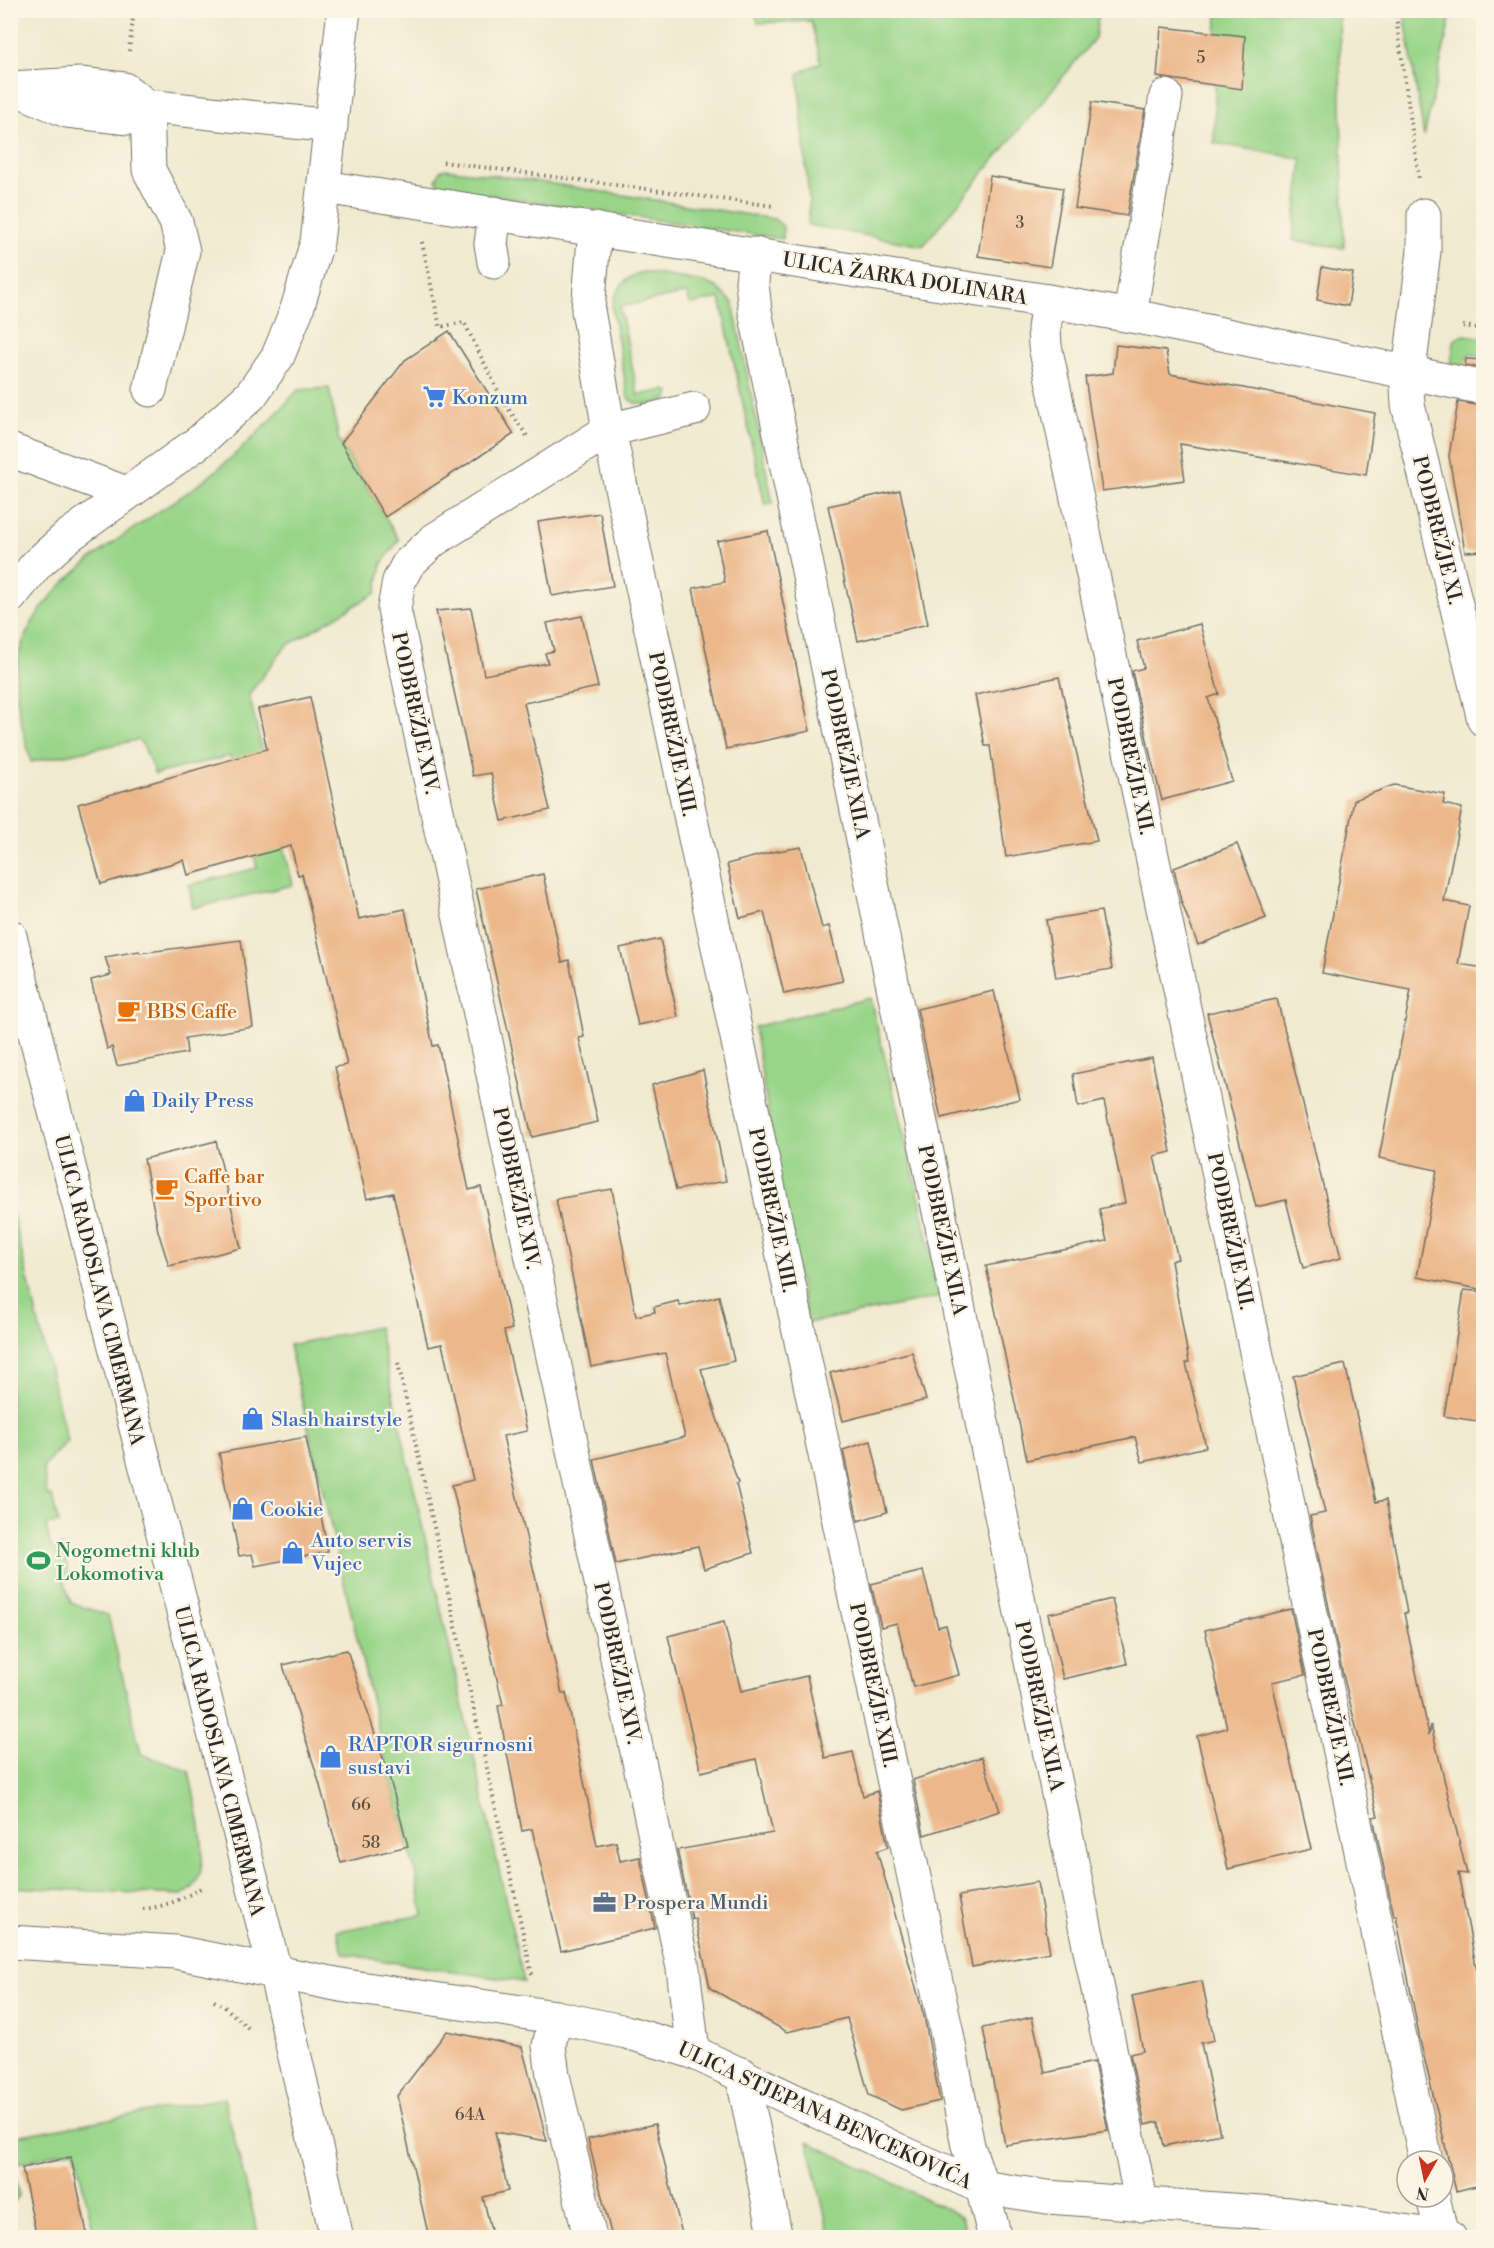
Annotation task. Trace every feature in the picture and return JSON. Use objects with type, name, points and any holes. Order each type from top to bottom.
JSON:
[{"type":"street","points":[[10,597],[37,564],[68,537],[199,441],[251,395],[278,356],[297,309],[317,242],[344,10]]},
{"type":"street","points":[[12,88],[67,111],[129,118],[147,106],[331,126]]},
{"type":"street","points":[[1130,315],[1166,96]]},
{"type":"street","points":[[147,106],[149,170],[176,222],[183,251],[150,390]]},
{"type":"street","name":"ULICA ŽARKA DOLINARA","points":[[324,187],[1130,315],[1484,388]]},
{"type":"street","points":[[494,262],[491,244],[495,213]]},
{"type":"street","name":"PODBREŽJE XI.","points":[[1424,215],[1424,251],[1407,396],[1413,430],[1484,720]]},
{"type":"street","name":"PODBREŽJE XIII.","points":[[595,229],[588,310],[609,430],[947,2034],[968,2146],[982,2187],[994,2238]]},
{"type":"street","name":"PODBREŽJE XII.A","points":[[755,254],[752,282],[755,311],[1142,2205]]},
{"type":"street","name":"PODBREŽJE XII.","points":[[1048,301],[1044,328],[1045,346],[1423,2149]]},
{"type":"street","name":"PODBREŽJE XIV.","points":[[693,2052],[683,1968],[394,609],[399,581],[408,564],[434,540],[609,430],[694,410]]},
{"type":"street","points":[[10,450],[126,493]]},
{"type":"street","name":"ULICA RADOSLAVA CIMERMANA","points":[[10,936],[275,1971],[337,2238]]},
{"type":"street","name":"ULICA STJEPANA BENCEKOVIĆA","points":[[10,1942],[175,1952],[346,1986],[555,2017],[626,2032],[693,2052],[908,2155],[982,2187],[1047,2197],[1142,2205],[1293,2226],[1446,2237]]},
{"type":"street","points":[[555,2017],[549,2046],[553,2075],[590,2238]]},
{"type":"street","points":[[742,2074],[776,2238]]},
{"type":"street","points":[[1437,2209],[1446,2237]]},
{"type":"path","points":[[1395,10],[1424,215]]},
{"type":"path","points":[[443,162],[774,206]]},
{"type":"path","points":[[420,232],[440,327],[464,322],[503,401],[530,439]]},
{"type":"path","points":[[1463,326],[1484,329]]},
{"type":"path","points":[[398,1363],[532,1974]]},
{"type":"path","points":[[137,1910],[158,1907],[191,1894],[202,1887]]},
{"type":"path","points":[[210,1999],[226,2008],[249,2029]]},
{"type":"green space","points":[[766,11],[1099,11],[1095,38],[923,246],[808,225],[809,199],[798,74],[821,62],[811,21],[758,23],[756,16]]},
{"type":"green space","points":[[1217,11],[1339,11],[1344,248],[1293,240],[1302,159],[1214,143]]},
{"type":"green space","points":[[1404,11],[1452,11],[1424,137]]},
{"type":"green space","points":[[445,169],[774,219],[783,226],[783,239],[443,188],[436,181],[440,171]]},
{"type":"green space","points":[[643,272],[704,282],[716,287],[733,303],[773,504],[765,505],[720,298],[692,304],[687,293],[620,307],[638,395],[665,390],[670,392],[665,400],[650,404],[636,403],[628,398],[612,307],[622,285],[631,277]]},
{"type":"green space","points":[[1465,335],[1483,338],[1483,357],[1469,354],[1465,365],[1451,363],[1454,342],[1457,337]]},
{"type":"green space","points":[[329,388],[339,441],[399,540],[382,563],[376,593],[286,646],[249,694],[293,885],[193,908],[189,885],[257,868],[230,756],[155,774],[143,745],[137,740],[31,762],[17,693],[17,665],[20,651],[32,623],[50,598],[73,575],[99,553],[207,478],[277,414],[298,390]]},
{"type":"green space","points":[[870,998],[919,1196],[941,1297],[808,1323],[786,1221],[754,1027]]},
{"type":"green space","name":"Nogometni klub Lokomotiva","points":[[10,1204],[67,1441],[43,1467],[47,1496],[52,1496],[58,1523],[46,1525],[51,1548],[63,1546],[68,1573],[63,1576],[71,1603],[108,1615],[141,1754],[189,1771],[201,1831],[202,1863],[193,1887],[181,1895],[11,1887]]},
{"type":"green space","points":[[378,1327],[524,1982],[343,1953],[337,1931],[423,1915],[415,1871],[389,1776],[289,1345]]},
{"type":"green space","points":[[224,2098],[259,2237],[95,2237],[74,2149],[12,2165],[19,2196],[11,2205],[11,2137]]},
{"type":"green space","points":[[808,2142],[961,2216],[966,2237],[830,2237]]},
{"type":"green space","points":[[1098,2231],[1138,2232],[1139,2237],[1099,2237]]},
{"type":"building","points":[[1161,27],[1245,36],[1242,89],[1157,77]]},
{"type":"building","points":[[1092,102],[1145,110],[1127,216],[1075,208]]},
{"type":"building","points":[[990,176],[1063,188],[1050,267],[978,256]]},
{"type":"building","points":[[1322,267],[1353,273],[1348,306],[1317,300]]},
{"type":"building","name":"Konzum","points":[[449,331],[514,434],[385,517],[341,443],[405,360]]},
{"type":"building","points":[[1116,345],[1166,351],[1170,374],[1375,413],[1366,475],[1180,444],[1185,480],[1102,491],[1085,377],[1113,373]]},
{"type":"building","points":[[1466,359],[1484,360],[1484,369],[1465,365]]},
{"type":"building","points":[[1458,402],[1484,406],[1484,551],[1465,552],[1449,456]]},
{"type":"building","points":[[900,490],[928,624],[858,641],[828,506]]},
{"type":"building","points":[[600,513],[613,586],[552,596],[538,522]]},
{"type":"building","points":[[768,531],[810,731],[726,749],[693,588],[725,582],[717,541]]},
{"type":"building","points":[[471,608],[484,675],[548,663],[545,653],[554,651],[547,623],[582,616],[598,687],[524,703],[550,810],[502,821],[491,773],[473,776],[436,611]]},
{"type":"building","points":[[1200,624],[1219,694],[1208,698],[1232,781],[1162,800],[1132,671],[1144,668],[1137,641]]},
{"type":"building","points":[[1059,677],[1097,841],[1006,857],[990,746],[985,746],[975,695]]},
{"type":"building","points":[[310,697],[359,919],[405,909],[433,1046],[438,1045],[469,1190],[481,1187],[512,1329],[504,1331],[527,1431],[503,1436],[562,1694],[566,1693],[597,1846],[616,1842],[620,1861],[640,1857],[655,1928],[561,1951],[532,1829],[522,1831],[498,1706],[503,1705],[452,1485],[473,1480],[442,1344],[428,1347],[393,1193],[367,1199],[335,1067],[347,1065],[302,874],[298,875],[291,846],[188,875],[184,860],[101,884],[78,804],[267,749],[258,709]]},
{"type":"building","points":[[1394,785],[1445,794],[1443,804],[1462,808],[1444,901],[1469,906],[1458,964],[1484,968],[1484,1290],[1417,1277],[1437,1170],[1379,1158],[1411,990],[1322,973],[1354,800]]},
{"type":"building","points":[[1237,844],[1266,918],[1198,945],[1181,901],[1174,868]]},
{"type":"building","points":[[801,847],[822,928],[829,926],[843,981],[784,994],[764,912],[740,918],[727,864]]},
{"type":"building","points":[[543,874],[562,962],[569,960],[584,1037],[579,1038],[598,1122],[532,1137],[476,889]]},
{"type":"building","points":[[1101,911],[1112,969],[1056,978],[1046,920]]},
{"type":"building","points":[[660,939],[678,1017],[638,1025],[620,948]]},
{"type":"building","points":[[241,940],[253,1027],[185,1038],[187,1053],[117,1066],[112,1047],[107,1049],[91,980],[111,975],[105,957]]},
{"type":"building","points":[[994,991],[1020,1099],[941,1118],[917,1009]]},
{"type":"building","points":[[1277,999],[1341,1258],[1303,1268],[1286,1200],[1256,1207],[1207,1013]]},
{"type":"building","points":[[1152,1058],[1171,1152],[1154,1156],[1178,1259],[1171,1261],[1189,1362],[1186,1363],[1206,1447],[1142,1462],[1135,1437],[1027,1460],[986,1266],[1107,1241],[1099,1209],[1125,1203],[1104,1101],[1078,1107],[1073,1074]]},
{"type":"building","points":[[703,1070],[726,1181],[676,1190],[652,1085]]},
{"type":"building","points":[[216,1141],[241,1248],[169,1266],[158,1231],[144,1159]]},
{"type":"building","points":[[612,1189],[636,1316],[655,1312],[654,1307],[678,1301],[680,1306],[719,1296],[734,1361],[701,1369],[738,1483],[736,1484],[753,1553],[704,1569],[698,1546],[616,1564],[594,1459],[685,1437],[665,1353],[591,1367],[556,1199]]},
{"type":"building","points":[[1464,1290],[1484,1292],[1484,1422],[1444,1416]]},
{"type":"building","points":[[912,1352],[926,1400],[843,1421],[830,1373]]},
{"type":"building","points":[[1345,1364],[1376,1502],[1386,1500],[1407,1613],[1404,1613],[1429,1735],[1431,1725],[1467,1874],[1458,1873],[1484,2007],[1484,2184],[1456,2191],[1455,2149],[1446,2149],[1420,2040],[1396,1915],[1394,1916],[1373,1817],[1378,1816],[1341,1666],[1310,1516],[1325,1513],[1293,1376]]},
{"type":"building","points":[[306,1437],[328,1552],[255,1566],[252,1554],[239,1556],[219,1453]]},
{"type":"building","points":[[871,1441],[887,1512],[858,1521],[843,1450]]},
{"type":"building","points":[[923,1571],[938,1627],[946,1625],[959,1675],[913,1687],[897,1623],[881,1627],[871,1584]]},
{"type":"building","points":[[1112,1599],[1127,1664],[1063,1679],[1048,1614]]},
{"type":"building","points":[[1291,1609],[1305,1675],[1272,1682],[1311,1849],[1228,1869],[1197,1736],[1227,1728],[1205,1630]]},
{"type":"building","points":[[724,1622],[741,1691],[807,1676],[825,1758],[853,1752],[863,1796],[877,1791],[888,1847],[877,1851],[924,2016],[940,2101],[901,2110],[869,2095],[847,2018],[787,2032],[710,1988],[677,1850],[773,1833],[756,1759],[701,1772],[668,1636]]},
{"type":"building","points":[[347,1650],[389,1776],[408,1846],[341,1863],[283,1665]]},
{"type":"building","points":[[982,1757],[1000,1811],[924,1835],[913,1780]]},
{"type":"building","points":[[1037,1882],[1050,1952],[972,1967],[959,1896]]},
{"type":"building","points":[[1202,1981],[1214,2040],[1201,2043],[1220,2134],[1164,2146],[1159,2122],[1145,2125],[1130,2054],[1143,2051],[1132,1996]]},
{"type":"building","points":[[1032,2017],[1045,2073],[1094,2062],[1108,2130],[1005,2145],[983,2028]]},
{"type":"building","points":[[447,2031],[522,2047],[547,2141],[495,2132],[508,2191],[483,2197],[493,2238],[429,2238],[397,2096]]},
{"type":"building","points":[[655,2124],[683,2238],[612,2238],[588,2139]]},
{"type":"building","points":[[71,2157],[88,2238],[37,2238],[22,2168]]},
{"type":"place","name":"Konzum","points":[[434,397]]},
{"type":"place","name":"BBS Caffe","points":[[129,1011]]},
{"type":"place","name":"Daily Press","points":[[134,1100]]},
{"type":"place","name":"Caffe bar Sportivo","points":[[166,1188]]},
{"type":"place","name":"Slash hairstyle","points":[[253,1419]]},
{"type":"place","name":"Cookie","points":[[242,1509]]},
{"type":"place","name":"Auto servis Vujec","points":[[293,1552]]},
{"type":"place","name":"Nogometni klub Lokomotiva","points":[[38,1561]]},
{"type":"place","name":"RAPTOR sigurnosni sustavi","points":[[330,1756]]},
{"type":"place","name":"Prospera Mundi","points":[[605,1902]]}]
